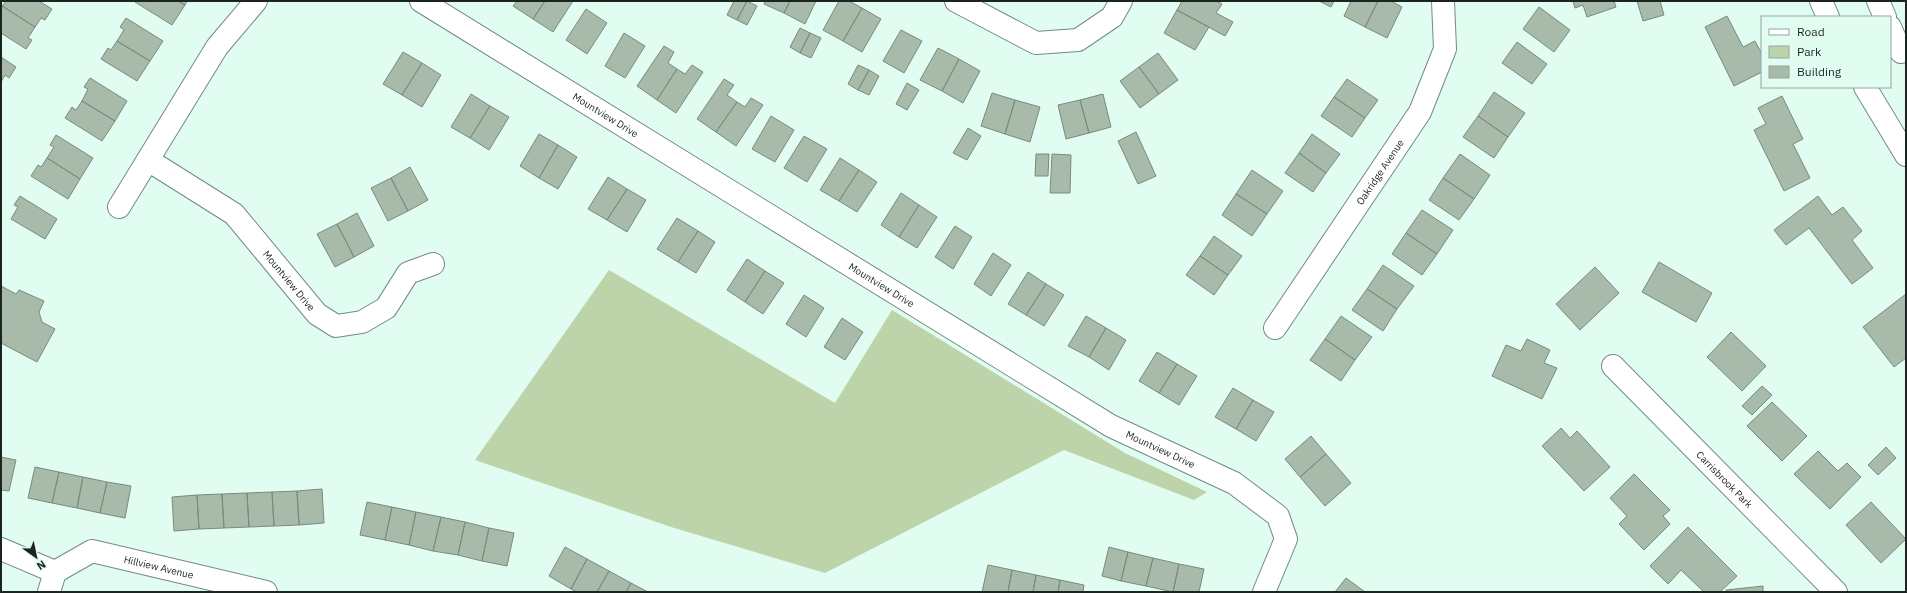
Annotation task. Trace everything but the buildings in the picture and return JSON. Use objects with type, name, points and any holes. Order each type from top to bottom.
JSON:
[{"type":"street","points":[[119,207],[218,47],[256,1]]},
{"type":"street","name":"Mountview Drive","points":[[421,1],[1111,426],[1234,483],[1278,516],[1286,539],[1264,592]]},
{"type":"street","points":[[956,1],[1036,43],[1078,40],[1112,17],[1120,1]]},
{"type":"street","name":"Oakridge Avenue","points":[[1275,328],[1420,112],[1445,49],[1443,1]]},
{"type":"street","points":[[1821,1],[1828,16]]},
{"type":"street","points":[[1878,1],[1886,16]]},
{"type":"street","points":[[1891,29],[1901,52]]},
{"type":"street","points":[[1866,88],[1906,156]]},
{"type":"street","name":"Mountview Drive","points":[[148,160],[234,214],[318,314],[336,326],[362,322],[386,308],[408,273],[433,264]]},
{"type":"street","name":"Carrisbrook Park","points":[[1613,366],[1836,592]]},
{"type":"street","name":"Hillview Avenue","points":[[1,549],[52,582],[92,551],[266,592]]},
{"type":"green space","points":[[609,270],[835,403],[892,310],[1125,453],[1207,492],[1194,500],[1064,450],[825,573],[671,527],[475,460]]}]
